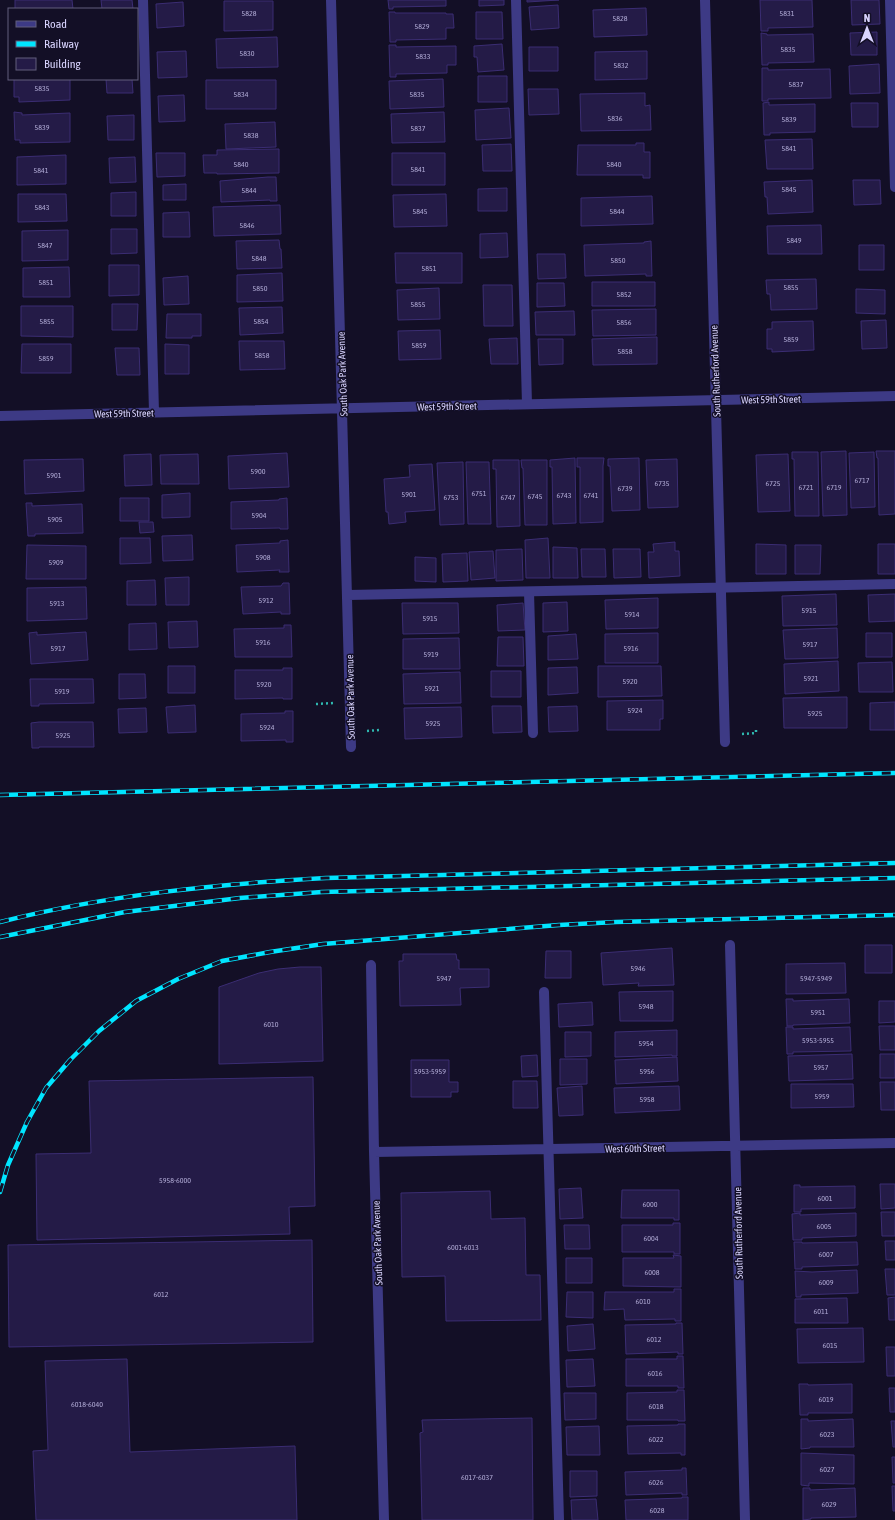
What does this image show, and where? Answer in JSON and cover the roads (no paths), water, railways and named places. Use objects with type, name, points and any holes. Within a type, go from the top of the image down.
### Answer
[{"type":"street","points":[[143,0],[154,412]]},
{"type":"street","name":"South Oak Park Avenue","points":[[331,0],[351,747]]},
{"type":"street","points":[[516,0],[527,404]]},
{"type":"street","name":"South Rutherford Avenue","points":[[705,0],[725,742]]},
{"type":"street","points":[[890,0],[895,187]]},
{"type":"street","name":"West 59th Street","points":[[0,416],[895,396]]},
{"type":"street","points":[[348,595],[895,584]]},
{"type":"street","points":[[529,592],[533,732]]},
{"type":"street","name":"South Rutherford Avenue","points":[[730,945],[745,1520]]},
{"type":"street","name":"South Oak Park Avenue","points":[[371,965],[374,1152],[384,1520]]},
{"type":"street","points":[[544,992],[559,1520]]},
{"type":"street","name":"West 60th Street","points":[[374,1152],[895,1143]]},
{"type":"railway","points":[[0,795],[895,773]]},
{"type":"railway","points":[[0,922],[81,905],[162,892],[203,887],[326,878],[895,863]]},
{"type":"railway","points":[[0,937],[125,912],[240,898],[322,892],[895,878]]},
{"type":"railway","points":[[0,1192],[8,1165],[27,1122],[46,1088],[70,1060],[99,1031],[136,1001],[178,979],[222,961],[323,944],[559,925],[616,922],[895,915]]}]
